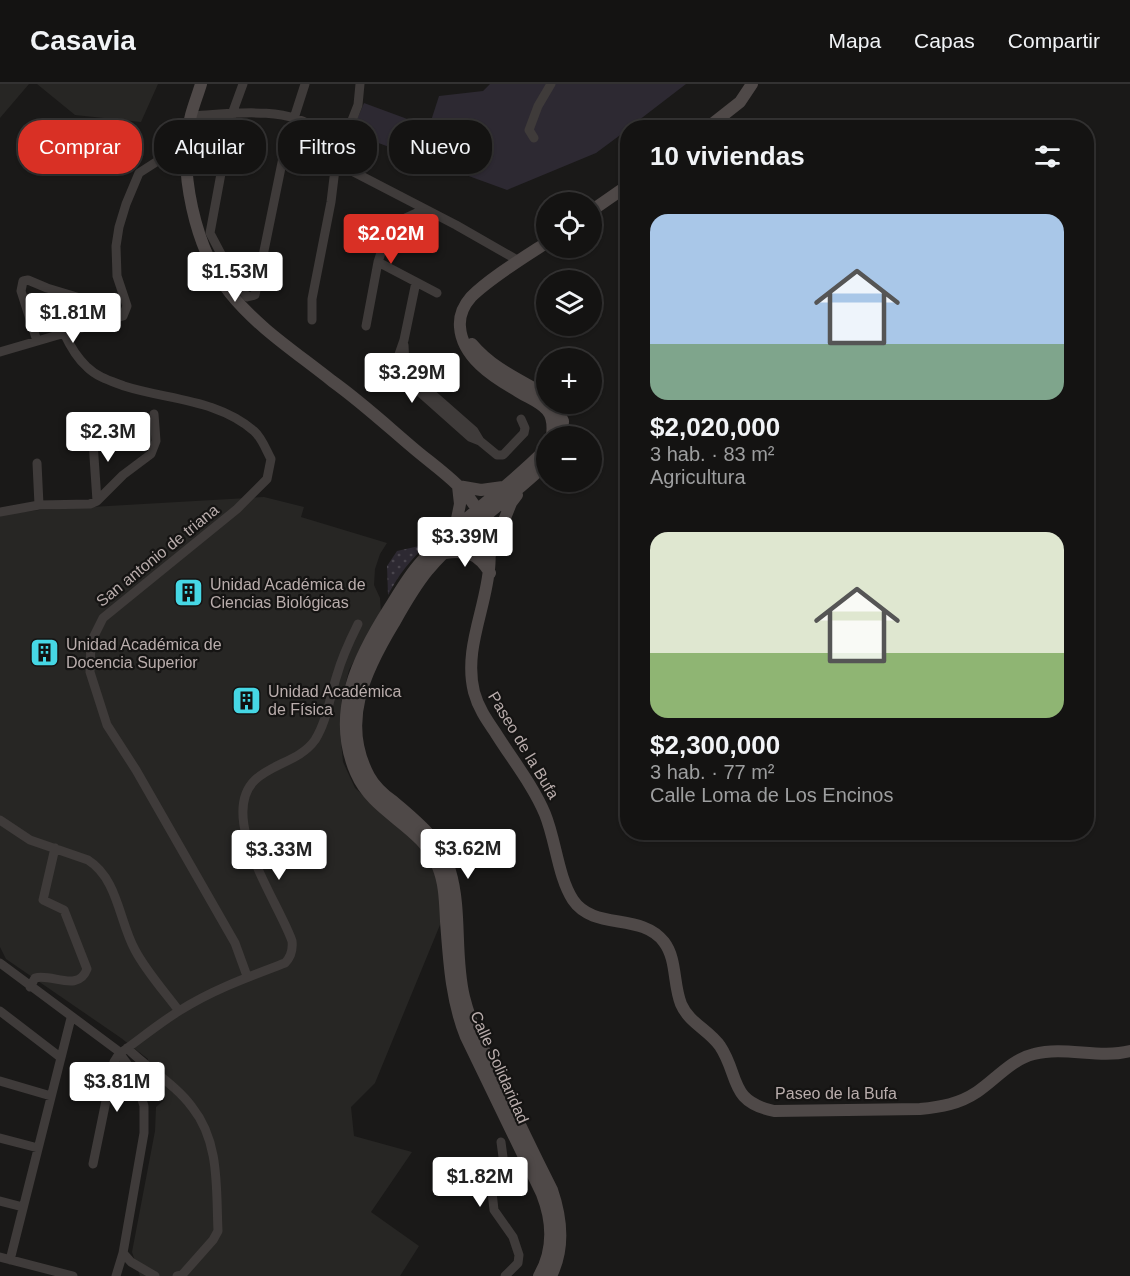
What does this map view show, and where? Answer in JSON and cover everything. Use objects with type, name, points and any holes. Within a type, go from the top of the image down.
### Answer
[{"type":"main road","points":[[201,84],[190,116],[186,160],[189,191],[204,248],[227,290],[261,326],[348,392],[459,486],[481,490],[503,487]]},
{"type":"main road","points":[[717,120],[740,102],[752,84]]},
{"type":"main road","points":[[602,203],[620,191]]},
{"type":"main road","points":[[536,250],[470,298],[462,311],[460,330],[465,345],[477,362],[498,379],[545,408],[550,413],[553,426]]},
{"type":"main road","points":[[460,330],[477,350],[500,369],[536,389]]},
{"type":"main road","points":[[480,514],[503,487],[536,458]]},
{"type":"main road","points":[[480,514],[521,488],[536,474]]},
{"type":"main road","points":[[455,529],[460,504],[459,486]]},
{"type":"main road","name":"Paseo de la Bufa","points":[[459,486],[480,514],[490,557],[490,573],[472,664],[473,690],[481,710],[544,810],[570,894],[578,906],[597,917],[646,927],[660,938],[671,956],[678,994],[686,1013],[722,1048],[736,1086],[748,1101],[760,1108],[774,1111],[943,1107],[976,1093],[1016,1061],[1033,1054],[1056,1051],[1116,1054],[1130,1051]]},
{"type":"main road","points":[[490,557],[511,503],[521,488]]},
{"type":"main road","name":"Calle Solidaridad","points":[[480,514],[455,529],[412,572],[363,653],[354,672],[347,699],[347,741],[355,770],[366,790],[381,807],[422,840],[432,852],[439,869],[445,902],[450,972],[457,1013],[466,1037],[542,1194],[548,1211],[551,1229],[549,1250],[539,1276]]},
{"type":"main road","name":"Calle Solidaridad","points":[[480,514],[429,569],[378,649],[365,677],[357,711],[358,745],[372,781],[379,790],[426,829],[436,841],[450,870],[461,980],[467,1009],[478,1037],[552,1190],[560,1217],[560,1249],[551,1276]]},
{"type":"main road","points":[[445,553],[458,551],[476,556],[490,573]]},
{"type":"street","points":[[243,84],[232,114],[210,233],[231,273],[247,297],[255,295],[293,117],[305,84]]},
{"type":"street","points":[[352,120],[358,105],[360,84]]},
{"type":"street","points":[[534,138],[529,130],[538,106],[551,84]]},
{"type":"street","points":[[0,352],[123,316],[126,311],[117,276],[116,246],[126,204],[140,173],[167,155],[177,134],[185,126],[190,116],[273,115],[300,120]]},
{"type":"street","points":[[312,320],[312,299],[334,174]]},
{"type":"street","points":[[356,174],[519,261]]},
{"type":"street","points":[[366,326],[378,262],[389,228],[392,224],[425,209]]},
{"type":"street","points":[[378,262],[437,293]]},
{"type":"street","points":[[37,341],[21,291],[23,281],[28,280],[90,301],[97,322]]},
{"type":"street","points":[[416,282],[404,340],[405,367],[408,373],[474,431],[480,441],[497,455],[503,455],[524,433],[525,428],[521,419]]},
{"type":"street","name":"San antonio de triana","points":[[64,333],[73,352],[88,369],[140,391],[207,405],[233,416],[256,433],[271,459],[267,479],[237,509],[103,618],[91,642],[90,672],[107,725],[136,770],[235,943],[247,976]]},
{"type":"street","points":[[0,512],[39,505],[90,504],[97,501],[123,475],[151,454],[156,441],[154,414]]},
{"type":"street","points":[[92,427],[97,501]]},
{"type":"street","points":[[37,463],[39,505]]},
{"type":"street","points":[[93,1164],[114,1062],[123,1051],[179,1011],[247,976],[285,963],[291,953],[290,935],[268,891],[252,851],[243,818],[243,802],[255,780],[281,763],[303,753],[316,739],[337,675],[358,624]]},
{"type":"street","points":[[0,820],[30,840],[88,860],[100,870],[116,899],[134,950],[179,1011]]},
{"type":"street","points":[[30,987],[35,978],[42,976],[71,982],[77,981],[85,975],[87,969],[64,910],[43,900],[55,848]]},
{"type":"street","points":[[0,963],[71,1018],[117,1050],[123,1051],[192,1106],[205,1126],[215,1161],[218,1231],[213,1240],[182,1275],[177,1276]]},
{"type":"street","points":[[0,1011],[60,1057]]},
{"type":"street","points":[[10,1260],[71,1018]]},
{"type":"street","points":[[116,1276],[123,1253],[144,1133],[144,1106],[140,1090],[123,1051]]},
{"type":"street","points":[[0,1081],[51,1096]]},
{"type":"street","points":[[0,1138],[38,1148]]},
{"type":"street","points":[[501,1142],[501,1166],[491,1183],[492,1200],[494,1210],[513,1237],[519,1255],[518,1263],[505,1276]]},
{"type":"street","points":[[0,1201],[23,1207]]},
{"type":"street","points":[[123,1253],[131,1262],[154,1276],[165,1276]]},
{"type":"street","points":[[0,1257],[73,1276]]},
{"type":"shaded area","points":[[0,84],[29,84],[0,118]]},
{"type":"shaded area","points":[[37,84],[158,84],[142,120],[75,115]]},
{"type":"shaded area","points":[[490,84],[686,84],[639,120],[620,120],[620,135],[596,153],[507,190],[463,174],[492,174],[492,120],[431,120],[439,96],[483,91]]},
{"type":"shaded area","points":[[364,103],[410,120],[389,120],[389,147],[377,142],[377,120],[357,120]]},
{"type":"shaded area","points":[[264,497],[304,507],[301,517],[387,543],[375,569],[374,585],[380,598],[381,613],[349,670],[342,698],[340,730],[343,762],[355,788],[420,845],[434,867],[439,888],[442,920],[375,1083],[351,1107],[354,1136],[412,1152],[371,1212],[419,1246],[400,1276],[140,1276],[132,1252],[155,1131],[156,1107],[164,1100],[144,1075],[148,1059],[6,959],[0,947],[0,515],[39,510]]},
{"type":"shaded area","points":[[428,544],[406,567],[388,595],[387,566],[397,551]]},
{"type":"place","name":"Unidad Académica de Ciencias Biológicas","points":[[189,593]]},
{"type":"place","name":"Unidad Académica de Docencia Superior","points":[[45,653]]},
{"type":"place","name":"Unidad Académica de Física","points":[[247,700]]}]
